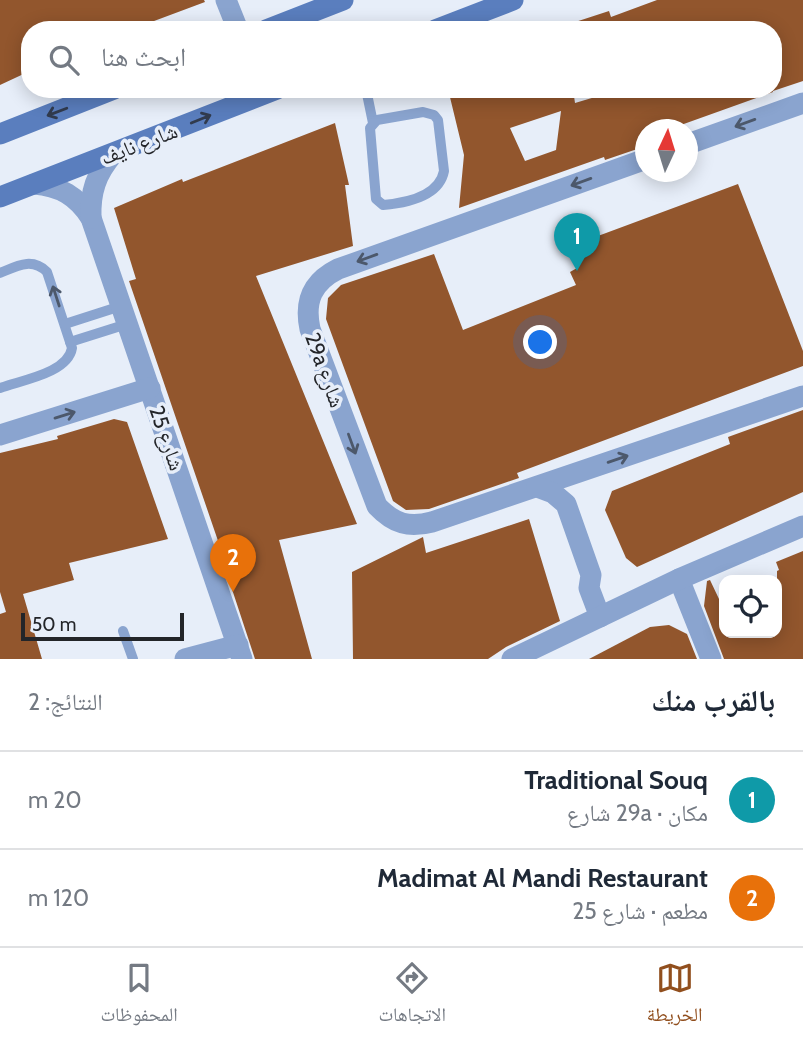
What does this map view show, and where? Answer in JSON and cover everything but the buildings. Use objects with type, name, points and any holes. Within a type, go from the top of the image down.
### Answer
[{"type":"main road","points":[[289,21],[343,0]]},
{"type":"main road","points":[[458,21],[513,0]]},
{"type":"main road","points":[[0,134],[91,98]]},
{"type":"main road","name":"شارع نايف","points":[[0,197],[254,98]]},
{"type":"street","points":[[226,0],[234,21]]},
{"type":"street","points":[[698,140],[803,103]]},
{"type":"street","name":"شارع 25","points":[[91,218],[92,190],[97,177],[113,154]]},
{"type":"street","name":"29a شارع","points":[[635,163],[338,269],[314,286],[308,300],[307,315],[319,354],[377,506],[388,517],[402,524],[417,526],[803,396]]},
{"type":"street","name":"شارع 25","points":[[34,184],[61,189],[83,206],[91,218],[240,652]]},
{"type":"street","points":[[0,435],[150,388]]},
{"type":"street","points":[[566,504],[578,473]]},
{"type":"street","points":[[537,487],[553,493],[566,504],[591,575],[589,588],[606,613]]},
{"type":"street","points":[[512,659],[679,579],[803,526]]},
{"type":"street","points":[[679,579],[711,659]]},
{"type":"street","points":[[185,659],[240,652]]},
{"type":"lane","points":[[368,98],[373,123],[369,133],[379,202],[387,205],[422,196],[438,186],[444,171],[440,126],[434,116],[423,112],[373,123]]},
{"type":"lane","points":[[0,273],[28,263],[42,267],[50,278],[71,342],[71,355],[62,366],[0,388]]},
{"type":"lane","points":[[65,324],[124,315]]},
{"type":"lane","points":[[71,342],[124,315]]},
{"type":"lane","points":[[123,631],[133,659]]},
{"type":"place","name":"Traditional Souq","points":[[577,271]]},
{"type":"place","name":"Madimat Al Mandi Restaurant","points":[[233,592]]}]
